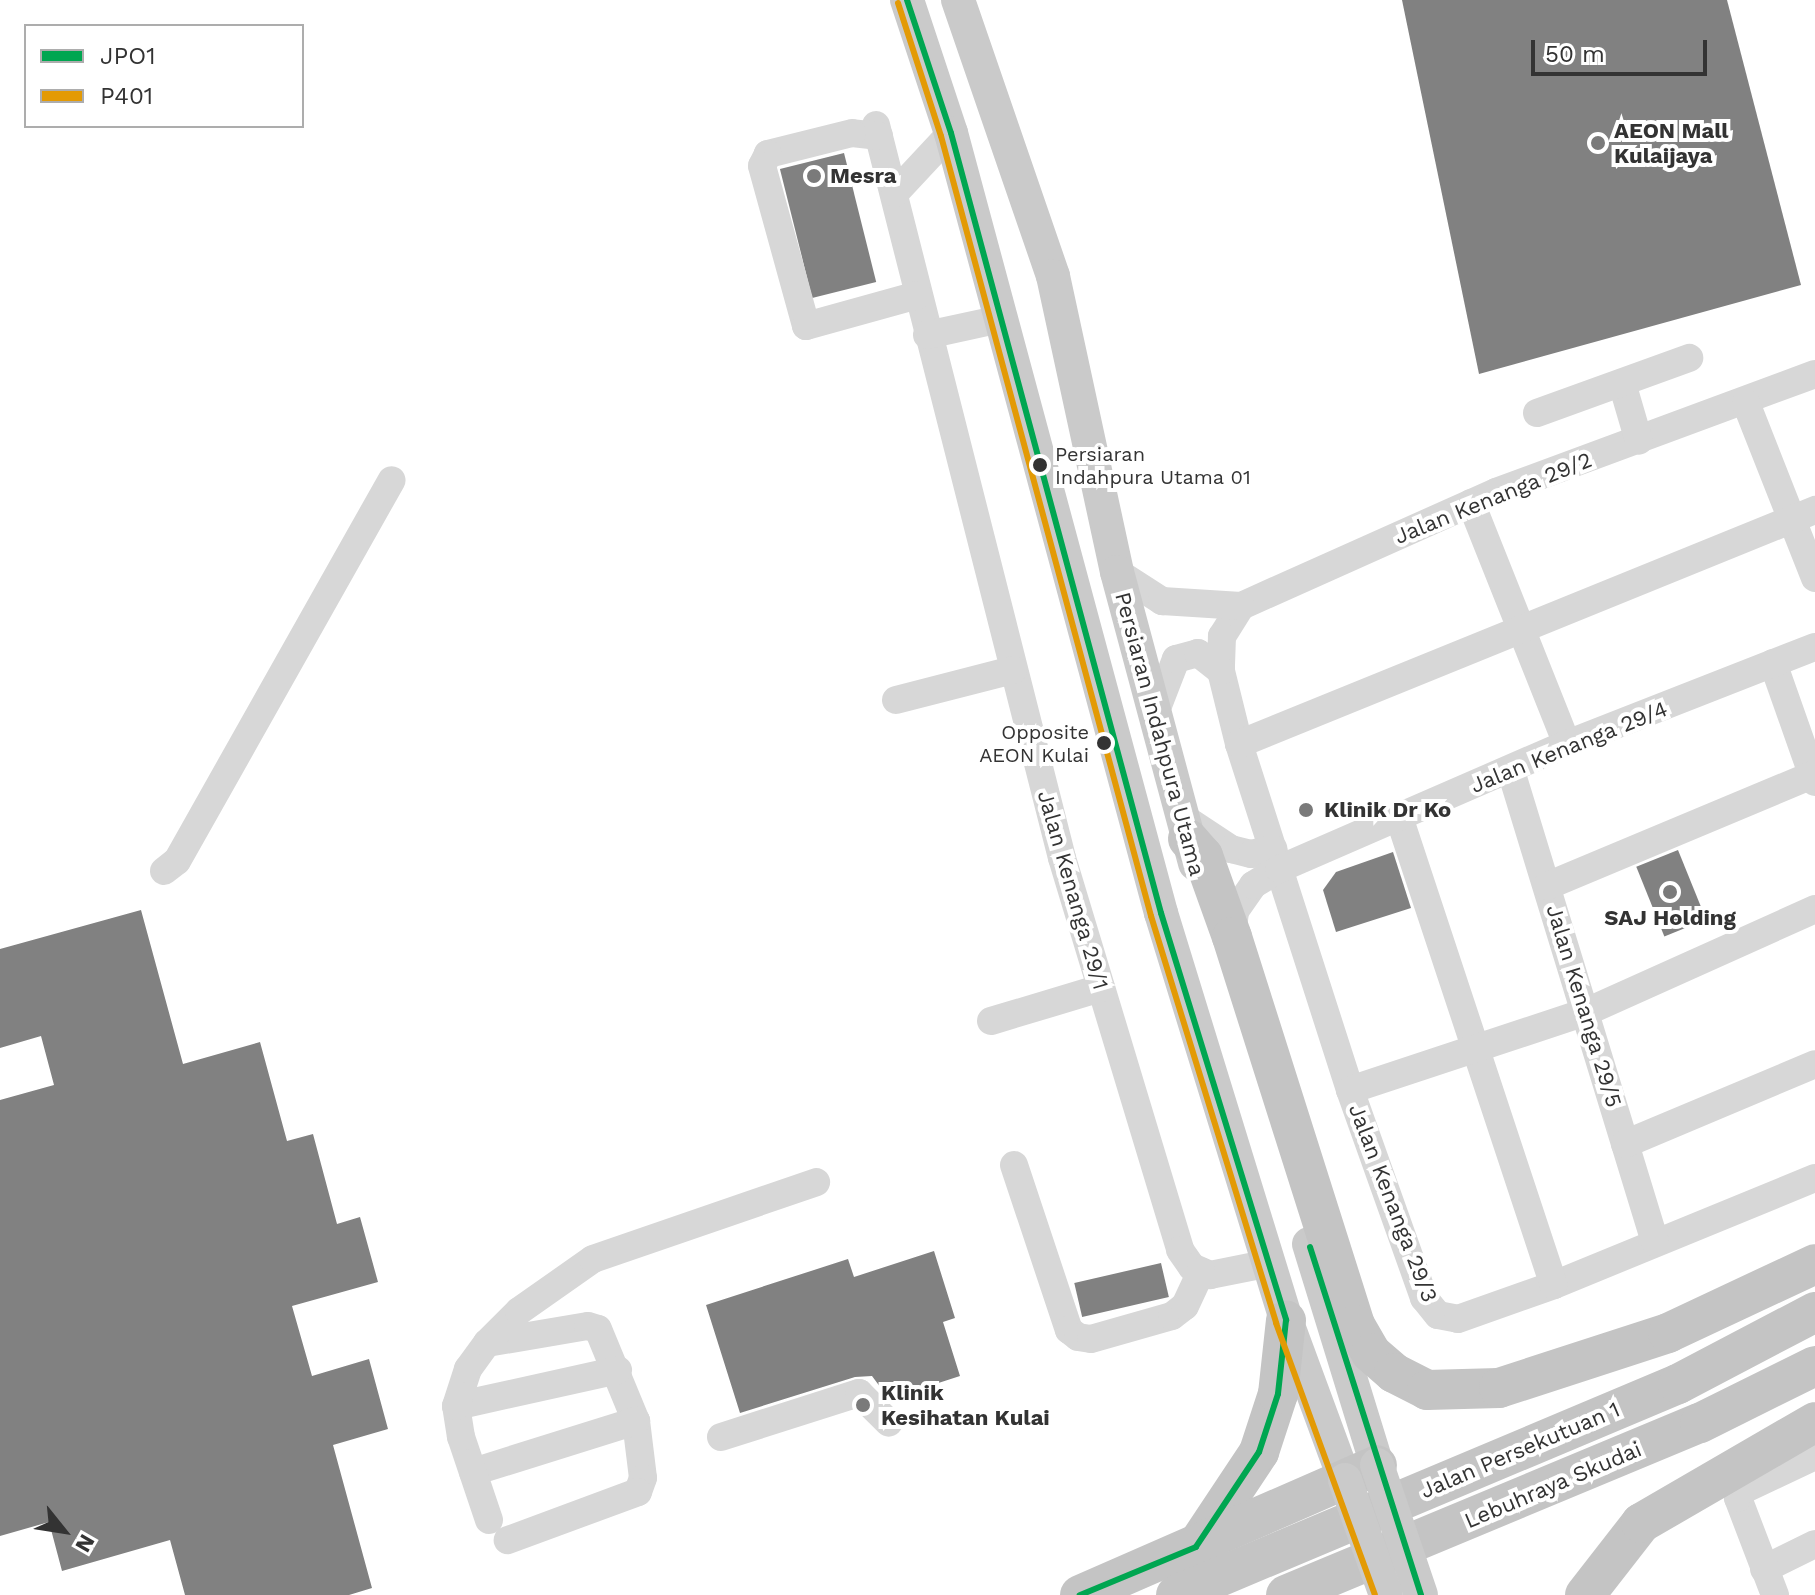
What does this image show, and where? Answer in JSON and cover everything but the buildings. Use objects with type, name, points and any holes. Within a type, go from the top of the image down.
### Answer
[{"type":"highway","points":[[1184,827],[1203,856],[1232,937],[1355,1325],[1371,1353],[1394,1373],[1427,1390],[1499,1388],[1668,1333],[1815,1264]]},
{"type":"highway","name":"Jalan Persekutuan 1","points":[[1176,1595],[1678,1384],[1815,1312]]},
{"type":"highway","points":[[1196,1547],[1259,1452],[1278,1394],[1286,1320]]},
{"type":"highway","name":"Lebuhraya Skudai","points":[[1286,1595],[1700,1423],[1815,1366]]},
{"type":"highway","points":[[1585,1595],[1641,1523],[1815,1422]]},
{"type":"highway","points":[[1080,1595],[1196,1547],[1361,1472]]},
{"type":"main road","name":"Persiaran Indahpura Utama","points":[[907,0],[951,133],[1152,883],[1286,1320],[1361,1472]]},
{"type":"main road","name":"Persiaran Indahpura Utama","points":[[958,0],[1053,276],[1117,572],[1154,716],[1361,1472]]},
{"type":"main road","points":[[1361,1472],[1386,1595]]},
{"type":"main road","points":[[1361,1472],[1421,1595]]},
{"type":"street","name":"Jalan Kenanga 29/1","points":[[918,295],[820,325],[802,323],[762,166],[763,157],[852,133],[878,130],[1013,670],[1101,988],[1180,1250],[1201,1272]]},
{"type":"street","points":[[895,193],[951,133]]},
{"type":"street","points":[[927,335],[1001,319]]},
{"type":"street","points":[[1537,413],[1689,358]]},
{"type":"street","name":"Jalan Kenanga 29/2","points":[[1241,606],[1471,503],[1746,403],[1815,374]]},
{"type":"street","points":[[1622,383],[1639,441]]},
{"type":"street","points":[[1746,403],[1803,514],[1815,578]]},
{"type":"street","points":[[164,871],[177,861],[392,480]]},
{"type":"street","points":[[1471,503],[1567,744]]},
{"type":"street","points":[[1239,744],[1803,514]]},
{"type":"street","points":[[1117,572],[1162,601],[1241,606],[1222,636],[1221,671]]},
{"type":"street","name":"Jalan Kenanga 29/4","points":[[1276,859],[1399,817],[1511,771],[1567,744],[1815,647]]},
{"type":"street","points":[[1154,716],[1176,659],[1198,653],[1221,671]]},
{"type":"street","points":[[1547,886],[1814,777],[1773,663]]},
{"type":"street","points":[[896,700],[1013,670]]},
{"type":"street","name":"Jalan Kenanga 29/3","points":[[1221,671],[1239,744],[1350,1090],[1430,1307],[1438,1315],[1458,1319],[1554,1285],[1815,1178]]},
{"type":"street","name":"Jalan Kenanga 29/5","points":[[1511,771],[1655,1243]]},
{"type":"street","points":[[1399,817],[1554,1285]]},
{"type":"street","points":[[1184,827],[1231,849],[1276,859]]},
{"type":"street","points":[[1232,937],[1235,911],[1276,859]]},
{"type":"street","points":[[1350,1090],[1476,1051],[1586,1012],[1815,909]]},
{"type":"street","points":[[991,1021],[1101,988]]},
{"type":"street","points":[[1625,1144],[1815,1064]]},
{"type":"street","points":[[1014,1165],[1069,1330],[1078,1337],[1091,1339],[1172,1316],[1185,1306],[1201,1272],[1221,1274],[1270,1263]]},
{"type":"street","points":[[487,1343],[588,1326],[605,1336],[636,1421],[643,1478],[638,1492],[499,1530],[473,1472],[456,1406],[468,1369],[487,1343],[519,1311],[593,1259],[816,1182]]},
{"type":"street","points":[[456,1406],[618,1370]]},
{"type":"street","points":[[721,1437],[859,1393],[889,1423]]},
{"type":"street","points":[[473,1472],[636,1421]]},
{"type":"street","points":[[1775,1595],[1738,1498],[1745,1489],[1815,1456]]},
{"type":"street","points":[[1764,1569],[1815,1544]]},
{"type":"transit line","name":"JPO1","points":[[907,0],[951,133],[1161,913],[1286,1320],[1278,1394],[1259,1452],[1196,1547],[1080,1595]]},
{"type":"transit line","name":"P401","points":[[898,3],[941,136],[1151,916],[1276,1323],[1375,1595]]},
{"type":"transit line","name":"JPO1","points":[[1310,1247],[1421,1595]]},
{"type":"place","name":"AEON Mall Kulaijaya","points":[[1598,143]]},
{"type":"place","name":"Mesra","points":[[814,176]]},
{"type":"place","name":"Persiaran Indahpura Utama 01","points":[[1040,465]]},
{"type":"place","name":"Opposite AEON Kulai","points":[[1104,743]]},
{"type":"place","name":"Klinik Dr Ko","points":[[1306,810]]},
{"type":"place","name":"SAJ Holding","points":[[1670,892]]},
{"type":"place","name":"Klinik Kesihatan Kulai","points":[[863,1405]]}]
